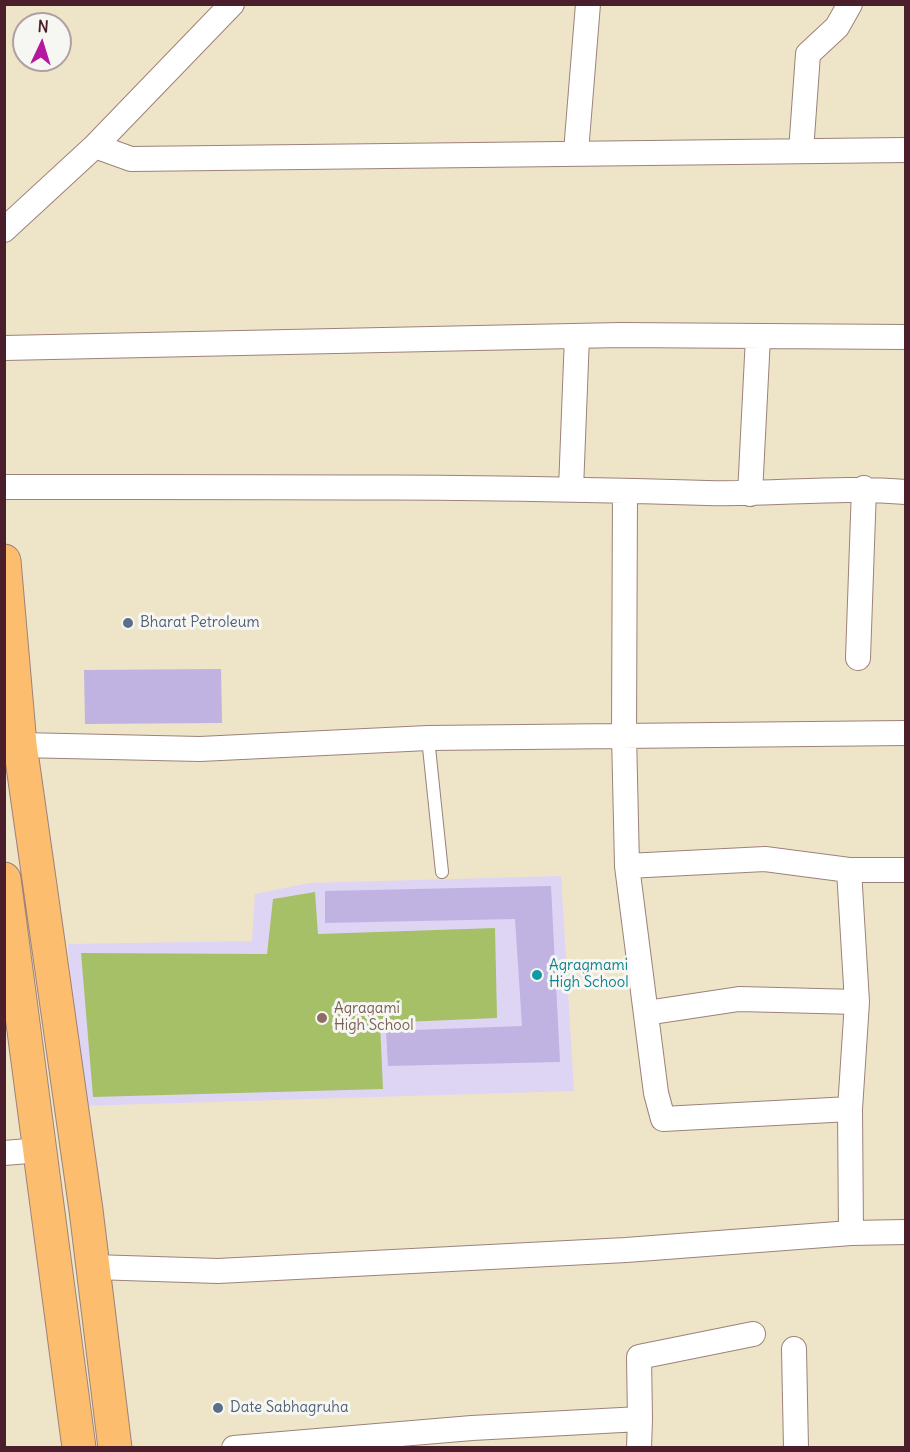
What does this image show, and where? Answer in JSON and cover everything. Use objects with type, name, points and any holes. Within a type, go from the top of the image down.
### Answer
[{"type":"main road","points":[[4,561],[20,745],[93,1267],[115,1448]]},
{"type":"main road","points":[[4,879],[10,965],[41,1150],[79,1448]]},
{"type":"street","points":[[4,230],[95,146],[232,4]]},
{"type":"street","points":[[576,152],[588,4]]},
{"type":"street","points":[[801,151],[808,54],[837,27],[850,4]]},
{"type":"street","points":[[95,146],[131,159],[576,152],[906,150]]},
{"type":"street","points":[[571,489],[577,336]]},
{"type":"street","points":[[4,348],[577,336],[906,337]]},
{"type":"street","points":[[750,494],[758,337]]},
{"type":"street","points":[[4,487],[472,487],[750,494],[864,488],[906,492]]},
{"type":"street","points":[[858,658],[864,488]]},
{"type":"street","points":[[625,491],[624,734],[627,866],[656,1093],[663,1119],[850,1109]]},
{"type":"street","points":[[20,745],[200,749],[428,738],[624,734],[906,733]]},
{"type":"street","points":[[627,866],[765,859],[849,870],[906,870]]},
{"type":"street","points":[[849,870],[857,1002],[850,1109],[851,1233]]},
{"type":"street","points":[[646,1013],[739,999],[857,1002]]},
{"type":"street","points":[[4,1154],[41,1150]]},
{"type":"street","points":[[93,1267],[218,1271],[626,1250],[851,1233],[906,1232]]},
{"type":"street","points":[[639,1448],[639,1357],[753,1334]]},
{"type":"street","points":[[794,1349],[796,1448]]},
{"type":"street","points":[[234,1448],[472,1428],[640,1419]]},
{"type":"lane","points":[[428,738],[442,872]]},
{"type":"shaded area","name":"Agragami High School","points":[[561,876],[574,1091],[80,1106],[68,944],[252,941],[255,894],[310,883]]},
{"type":"green space","points":[[315,892],[318,934],[495,928],[497,1018],[380,1023],[383,1089],[93,1097],[81,953],[267,954],[273,899]]},
{"type":"building","points":[[221,669],[222,723],[85,724],[84,670]]},
{"type":"building","name":"Agragmami High School","points":[[551,886],[560,1062],[388,1066],[386,1031],[522,1026],[515,919],[325,923],[325,891]]},
{"type":"place","name":"Bharat Petroleum","points":[[128,623]]},
{"type":"place","name":"Agragmami High School","points":[[537,975]]},
{"type":"place","name":"Agragami High School","points":[[322,1018]]},
{"type":"place","name":"Date Sabhagruha","points":[[218,1408]]}]
